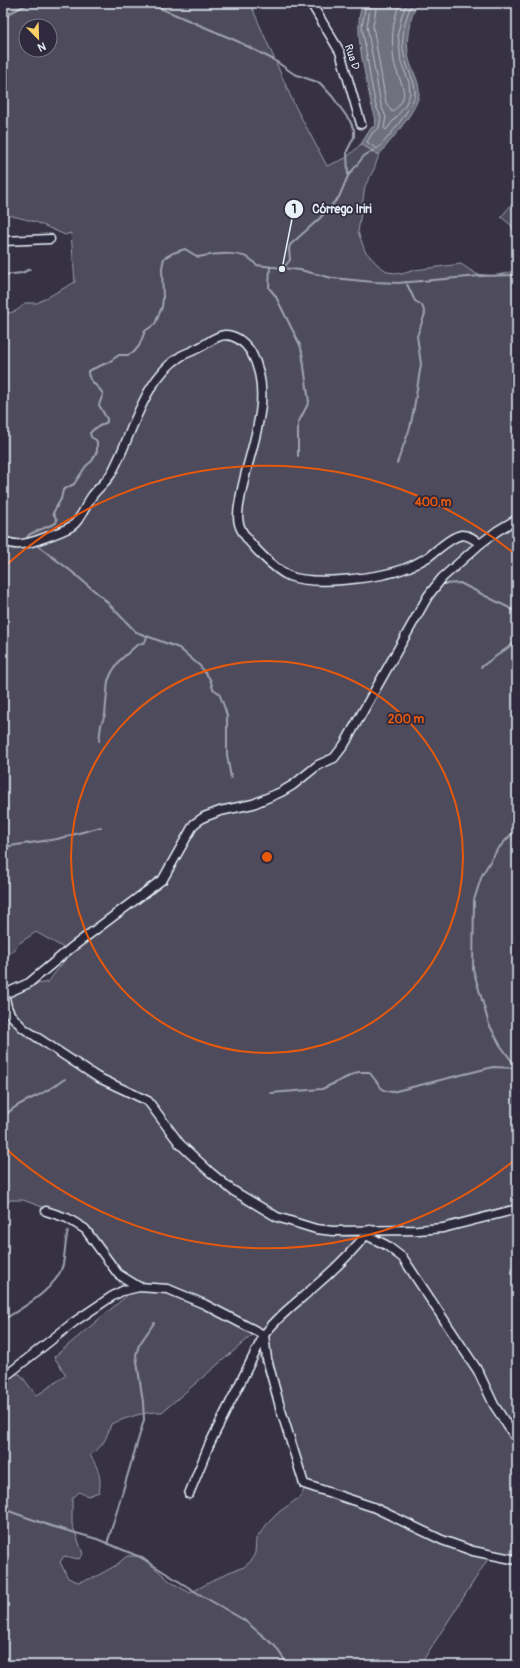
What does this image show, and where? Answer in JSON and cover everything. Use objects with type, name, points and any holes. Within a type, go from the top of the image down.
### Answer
[{"type":"street","name":"Rua D","points":[[311,3],[340,52],[360,124]]},
{"type":"street","points":[[3,241],[50,239]]},
{"type":"street","points":[[3,540],[8,544],[30,543],[74,525],[93,495],[112,472],[146,398],[159,377],[180,357],[223,335],[238,338],[248,348],[254,358],[258,372],[261,402],[260,417],[243,482],[238,514],[239,524],[242,532],[248,540],[277,568],[287,575],[296,578],[317,580],[366,578],[406,568],[428,557],[443,545],[460,536],[470,537],[480,544]]},
{"type":"street","points":[[517,519],[497,531],[480,544],[442,578],[428,596],[344,745],[334,758],[318,765],[282,792],[253,804],[220,811],[204,817],[194,824],[163,879],[71,948],[29,983],[9,992],[4,992],[7,1008],[10,1014],[23,1028],[91,1073],[148,1101],[180,1144],[210,1172],[232,1190],[277,1217],[316,1229],[368,1232],[443,1228],[517,1209]]},
{"type":"street","points":[[46,1211],[67,1218],[85,1229],[118,1274],[139,1287]]},
{"type":"street","points":[[189,1494],[209,1445],[264,1335],[274,1322],[351,1253],[368,1232]]},
{"type":"street","points":[[368,1232],[403,1258],[478,1371],[494,1405],[517,1440]]},
{"type":"street","points":[[118,1274],[118,1293]]},
{"type":"street","points":[[3,1378],[74,1322],[118,1293],[139,1287],[168,1289],[204,1304],[264,1335]]},
{"type":"street","points":[[264,1335],[268,1359],[283,1421],[304,1484],[373,1507],[448,1542],[473,1551],[517,1560]]},
{"type":"shaded area","points":[[3,3],[250,3],[294,104],[327,166],[346,158],[361,144],[379,155],[374,169],[365,186],[358,232],[365,251],[377,264],[388,272],[402,274],[415,270],[461,264],[476,274],[495,276],[517,270],[517,1565],[488,1559],[420,1665],[3,1665],[3,1377],[9,1374],[20,1374],[36,1395],[42,1392],[66,1375],[54,1357],[130,1293],[122,1286],[91,1238],[72,1218],[23,1200],[10,1200],[3,1210],[3,994],[26,986],[48,982],[71,952],[36,932],[18,944],[3,962],[3,313],[16,311],[25,303],[37,303],[75,282],[71,233],[65,235],[36,222],[9,215],[3,207]],"holes":[[[256,1332],[259,1353],[286,1437],[306,1486],[300,1497],[279,1512],[267,1524],[256,1539],[255,1553],[251,1561],[244,1567],[229,1572],[190,1593],[171,1582],[141,1556],[127,1556],[115,1566],[93,1578],[78,1582],[68,1578],[60,1562],[64,1556],[79,1559],[83,1554],[72,1524],[72,1499],[79,1492],[88,1496],[99,1492],[99,1472],[90,1455],[104,1442],[111,1424],[129,1417],[162,1412]]]},
{"type":"shaded area","points":[[517,198],[517,237],[511,225],[501,217]]},
{"type":"water","points":[[363,3],[417,3],[410,24],[407,44],[409,59],[417,80],[419,94],[409,117],[379,155],[361,144],[371,128],[375,126],[375,117],[363,66],[359,39],[360,13]]},
{"type":"waterway","points":[[3,20],[10,13],[30,3]]},
{"type":"waterway","points":[[148,3],[237,41],[274,60],[294,74],[320,83],[332,96],[350,121],[354,130],[354,137],[347,151],[348,175]]},
{"type":"waterway","points":[[283,269],[290,260],[290,245],[319,219],[339,197],[348,176],[364,156],[374,150]]},
{"type":"waterway","points":[[25,540],[30,534],[56,523],[57,520],[53,513],[61,499],[63,490],[74,484],[86,466],[92,461],[97,451],[97,442],[91,437],[90,433],[107,422],[107,419],[99,405],[103,394],[89,378],[88,371],[109,362],[119,355],[128,355],[134,352],[139,346],[145,331],[155,324],[162,307],[162,268],[164,258],[173,253],[185,249],[198,257],[221,254],[238,255],[251,260],[256,265],[300,270],[332,278],[374,282],[398,283],[480,276],[517,275]]},
{"type":"waterway","points":[[270,267],[269,288],[275,295],[302,352],[309,402],[298,423],[298,456]]},
{"type":"waterway","points":[[3,275],[22,273],[30,269]]},
{"type":"waterway","points":[[397,463],[410,428],[414,408],[421,364],[417,336],[425,314],[422,305],[415,301],[406,282]]},
{"type":"waterway","points":[[3,534],[14,541]]},
{"type":"waterway","points":[[34,543],[103,598],[136,632],[179,648],[200,666],[210,679],[213,689],[219,693],[227,716],[227,755],[231,778]]},
{"type":"waterway","points":[[443,584],[460,583],[517,612]]},
{"type":"waterway","points":[[99,741],[101,725],[105,715],[108,681],[112,672],[119,661],[137,645],[145,642],[147,637]]},
{"type":"waterway","points":[[481,667],[517,641]]},
{"type":"waterway","points":[[3,847],[57,839],[101,827]]},
{"type":"waterway","points":[[517,828],[497,850],[482,875],[474,900],[473,969],[489,1024],[500,1045],[517,1068]]},
{"type":"waterway","points":[[271,1093],[322,1089],[358,1072],[369,1072],[383,1090],[392,1092],[493,1067],[517,1068]]},
{"type":"waterway","points":[[3,1119],[17,1106],[48,1090],[65,1079]]},
{"type":"waterway","points":[[3,1320],[20,1310],[47,1289],[60,1273],[63,1264],[68,1231]]},
{"type":"waterway","points":[[107,1544],[144,1420],[143,1402],[136,1355],[139,1345],[154,1323]]},
{"type":"waterway","points":[[515,1458],[517,1465]]},
{"type":"waterway","points":[[3,1509],[51,1526],[97,1539],[140,1557],[244,1620],[275,1646],[288,1665]]},
{"type":"place","name":"Córrego Iriri","points":[[282,269]]}]
